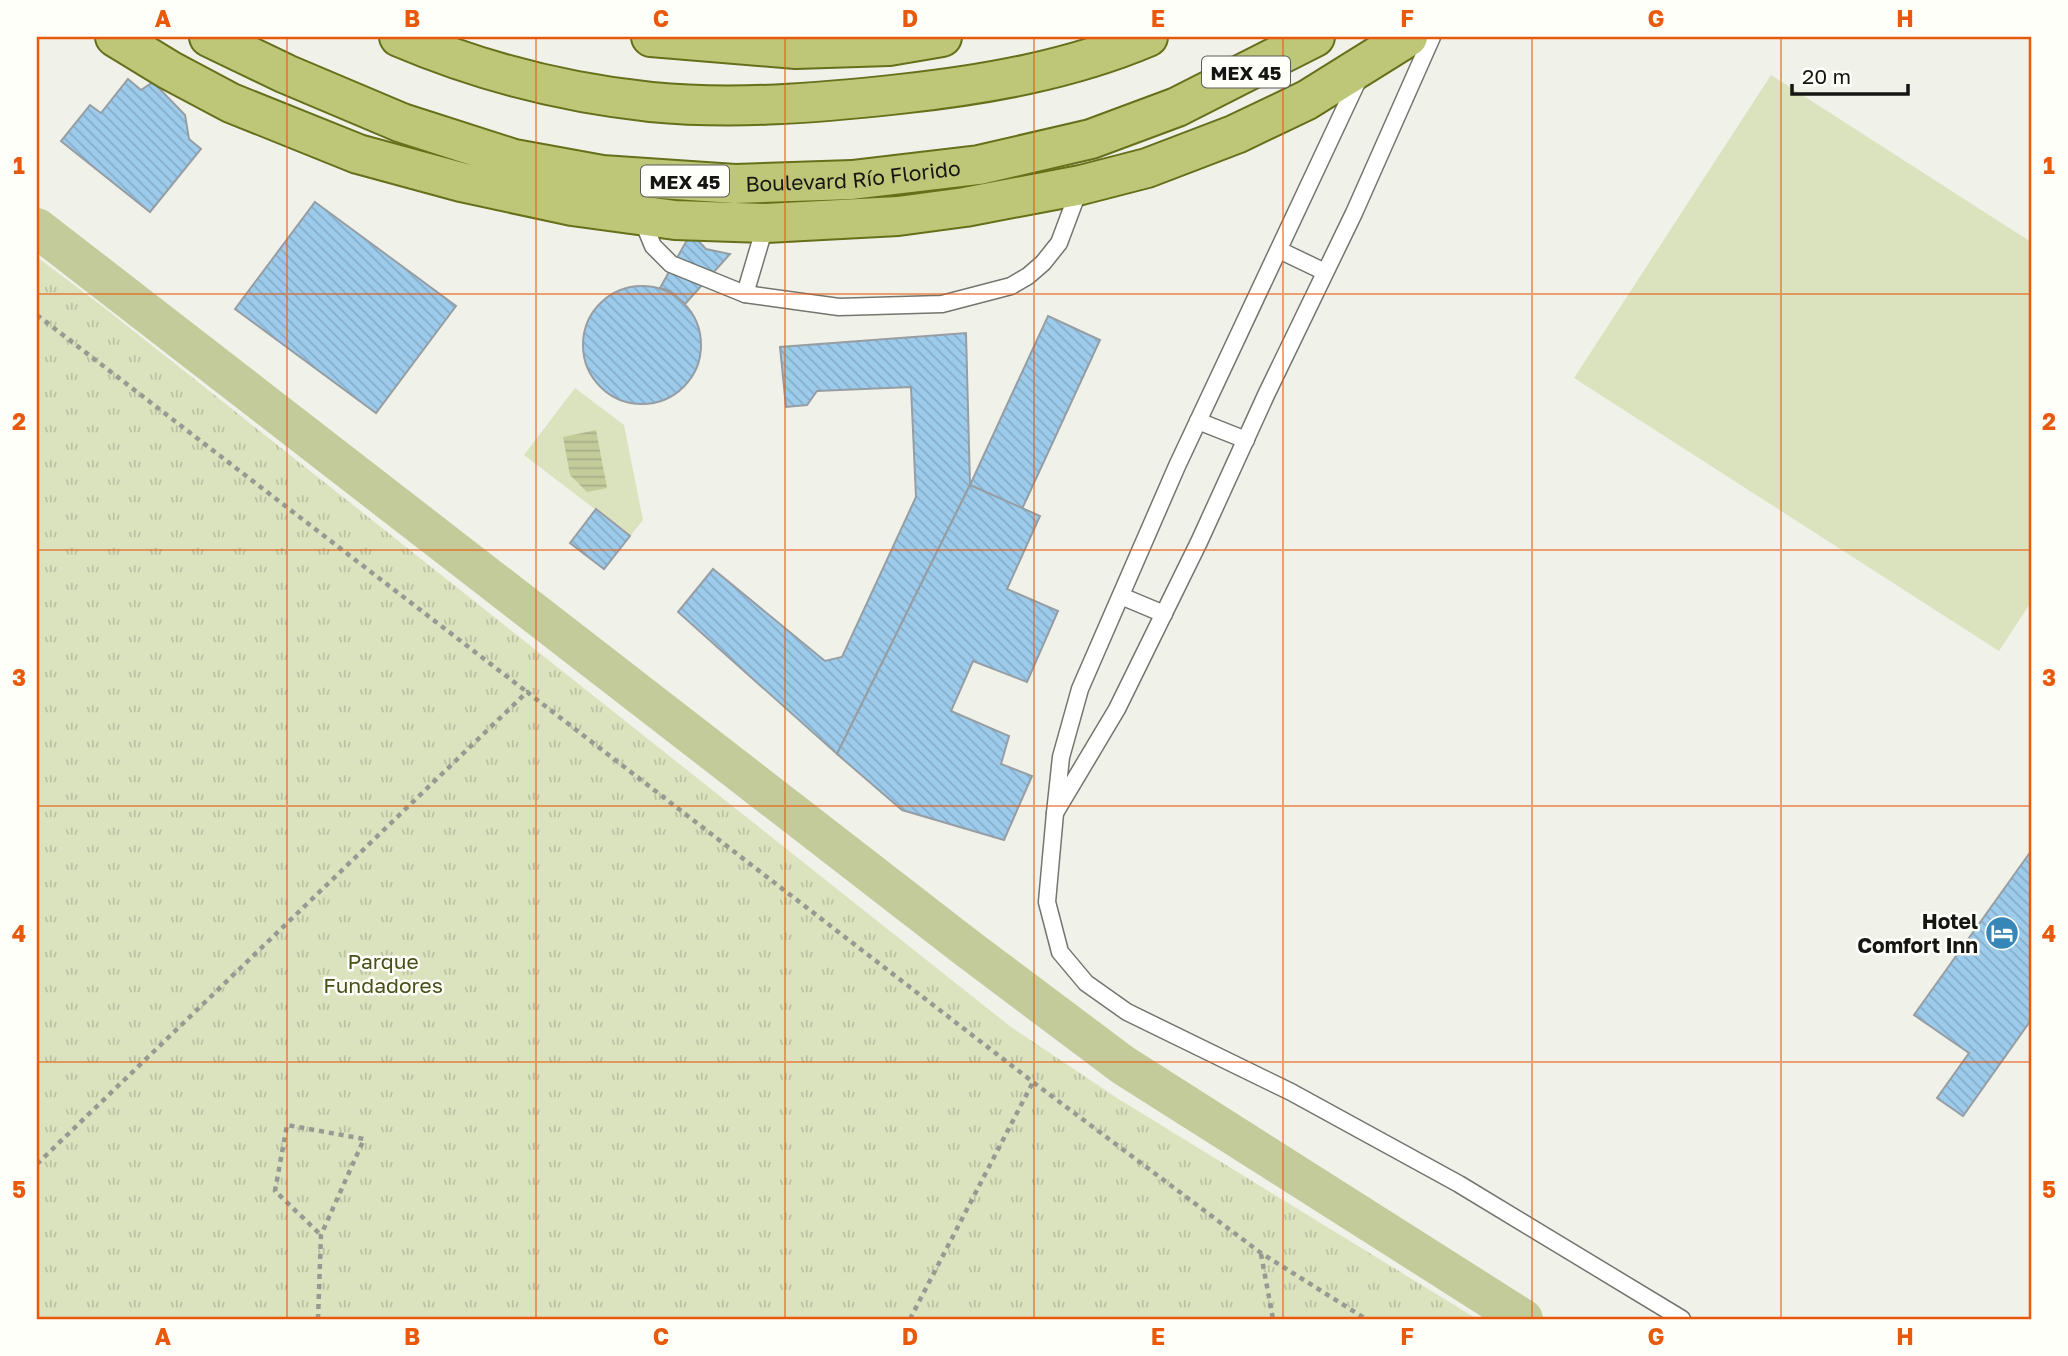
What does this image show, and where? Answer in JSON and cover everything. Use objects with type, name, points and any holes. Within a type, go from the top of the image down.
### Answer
[{"type":"main road","points":[[115,37],[231,103],[358,154],[461,182],[559,204],[676,220],[766,223],[911,214],[965,207],[1081,185],[1147,168],[1236,134],[1307,100],[1408,37]]},
{"type":"main road","name":"Boulevard Río Florido","points":[[209,37],[286,74],[402,123],[514,159],[602,175],[735,184],[852,180],[966,167],[1091,139],[1177,107],[1315,37]]},
{"type":"main road","points":[[399,37],[491,71],[574,90],[651,102],[758,105],[943,89],[1041,72],[1142,39]]},
{"type":"main road","points":[[651,37],[746,41],[796,49],[889,46],[942,37]]},
{"type":"lane","points":[[1055,813],[1117,709],[1164,614],[1354,213],[1432,37]]},
{"type":"lane","points":[[1366,64],[1198,421],[1080,689],[1061,757],[1047,902],[1060,952],[1086,983],[1127,1012],[1291,1092],[1460,1184],[1682,1319]]},
{"type":"lane","points":[[640,215],[653,246],[671,264],[745,294],[839,307],[942,304],[1011,286],[1028,276],[1059,243],[1081,185]]},
{"type":"lane","points":[[745,294],[766,223]]},
{"type":"lane","points":[[1279,250],[1325,272]]},
{"type":"lane","points":[[1198,421],[1245,440]]},
{"type":"lane","points":[[1121,596],[1164,614]]},
{"type":"path","points":[[37,315],[1032,1082],[1261,1253],[1366,1319]]},
{"type":"path","points":[[37,1164],[527,692]]},
{"type":"path","points":[[910,1319],[1032,1082]]},
{"type":"path","points":[[318,1319],[321,1235],[364,1139],[287,1125],[275,1191],[321,1235]]},
{"type":"path","points":[[1261,1253],[1273,1319]]},
{"type":"green space","points":[[1771,75],[2031,242],[2031,602],[1999,651],[1574,378]]},
{"type":"green space","name":"Parque Fundadores","points":[[37,257],[1011,1027],[1117,1098],[1477,1319],[37,1319]]},
{"type":"green space","points":[[575,388],[624,425],[643,520],[630,536],[524,455]]},
{"type":"shaded area","points":[[596,430],[607,488],[587,492],[570,475],[563,437]]},
{"type":"building","points":[[128,79],[141,90],[153,82],[185,115],[189,139],[201,149],[150,212],[61,141],[90,105],[101,113]]},
{"type":"building","points":[[315,202],[456,306],[376,413],[235,309]]},
{"type":"building","points":[[691,233],[706,249],[730,254],[685,304],[670,291],[660,288]]},
{"type":"building","points":[[642,286],[665,290],[684,303],[697,322],[701,345],[697,368],[684,387],[665,400],[642,404],[619,400],[600,387],[587,368],[583,345],[587,322],[600,303],[619,290]]},
{"type":"building","points":[[1048,316],[1100,340],[1022,509],[970,485]]},
{"type":"building","points":[[966,333],[970,485],[837,754],[678,612],[713,569],[825,661],[842,657],[916,497],[911,387],[817,391],[807,405],[786,407],[780,347]]},
{"type":"building","points":[[970,485],[1040,516],[1007,589],[1058,611],[1027,682],[973,661],[951,711],[1009,736],[1001,764],[1032,776],[1004,840],[902,810],[837,754]]},
{"type":"building","points":[[596,509],[630,536],[604,569],[570,543]]},
{"type":"building","name":"Hotel Comfort Inn","points":[[2031,851],[2031,1020],[1963,1116],[1937,1098],[1969,1053],[1914,1015]]},
{"type":"waterway","points":[[37,228],[967,948],[1123,1065],[1523,1319]]},
{"type":"place","name":"Hotel Comfort Inn","points":[[2002,933]]}]
